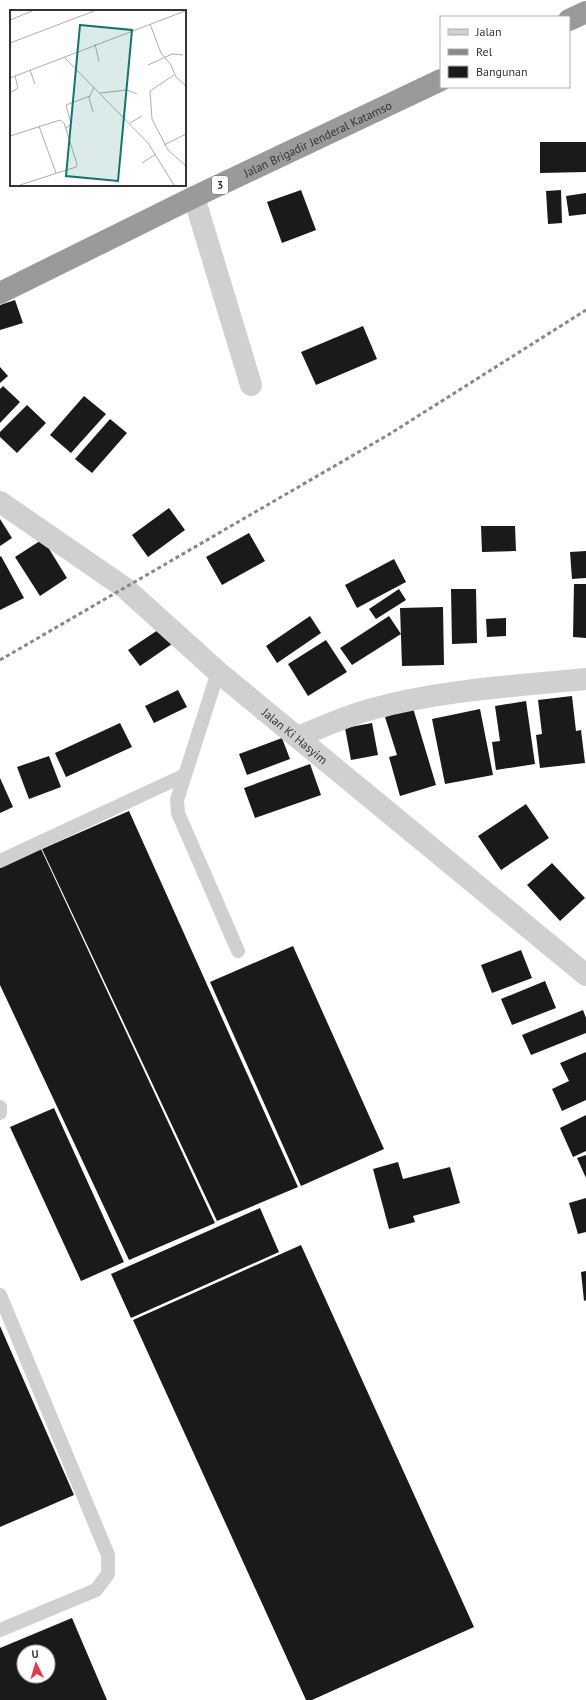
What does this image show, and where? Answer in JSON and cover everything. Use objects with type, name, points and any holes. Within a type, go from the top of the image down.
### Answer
[{"type":"highway","points":[[570,20],[586,12]]},
{"type":"highway","name":"Jalan Brigadir Jenderal Katamso","points":[[0,293],[194,197],[440,80]]},
{"type":"street","points":[[194,197],[251,385]]},
{"type":"street","name":"Jalan Ki Hasyim","points":[[0,502],[125,588],[218,672],[586,975]]},
{"type":"street","points":[[298,737],[342,718],[372,709],[404,702],[464,691],[586,679]]},
{"type":"lane","points":[[218,672],[177,800],[178,813],[238,951]]},
{"type":"lane","points":[[0,861],[185,775]]},
{"type":"lane","points":[[0,1108],[0,1113]]},
{"type":"lane","points":[[0,1295],[108,1555],[108,1574],[96,1590],[0,1630]]},
{"type":"building","points":[[540,142],[586,142],[586,172],[540,173]]},
{"type":"building","points":[[301,190],[316,230],[282,243],[267,202]]},
{"type":"building","points":[[561,190],[562,223],[548,224],[546,191]]},
{"type":"building","points":[[586,193],[586,214],[569,216],[566,196]]},
{"type":"building","points":[[15,300],[23,323],[0,330],[0,305]]},
{"type":"building","points":[[363,326],[377,359],[316,385],[301,352]]},
{"type":"building","points":[[0,367],[8,376],[0,383]]},
{"type":"building","points":[[3,386],[20,402],[0,423],[0,389]]},
{"type":"building","points":[[84,396],[106,414],[71,453],[50,435]]},
{"type":"building","points":[[27,405],[46,423],[17,453],[0,437],[0,432]]},
{"type":"building","points":[[110,419],[127,433],[92,473],[75,459]]},
{"type":"building","points":[[169,508],[185,530],[148,557],[132,535]]},
{"type":"building","points":[[0,519],[12,538],[0,546]]},
{"type":"building","points":[[481,526],[515,526],[516,551],[482,552]]},
{"type":"building","points":[[249,533],[265,561],[222,585],[206,557]]},
{"type":"building","points":[[43,539],[67,578],[40,596],[15,557]]},
{"type":"building","points":[[586,551],[586,578],[572,579],[570,552]]},
{"type":"building","points":[[1,556],[24,598],[0,610],[0,557]]},
{"type":"building","points":[[394,559],[406,582],[357,608],[345,585]]},
{"type":"building","points":[[574,584],[586,584],[586,638],[573,637]]},
{"type":"building","points":[[399,589],[406,600],[376,619],[369,609]]},
{"type":"building","points":[[451,589],[476,589],[477,643],[452,644]]},
{"type":"building","points":[[443,607],[444,665],[402,666],[400,608]]},
{"type":"building","points":[[310,616],[321,633],[277,663],[266,646]]},
{"type":"building","points":[[389,616],[401,634],[352,665],[340,648]]},
{"type":"building","points":[[506,618],[506,636],[487,637],[486,619]]},
{"type":"building","points":[[161,628],[172,644],[140,666],[128,650]]},
{"type":"building","points":[[326,640],[347,672],[308,696],[288,664]]},
{"type":"building","points":[[178,690],[187,707],[154,723],[145,706]]},
{"type":"building","points":[[572,696],[576,731],[581,730],[585,763],[540,768],[536,735],[542,734],[538,700]]},
{"type":"building","points":[[526,701],[535,764],[496,770],[492,742],[500,741],[495,706]]},
{"type":"building","points":[[413,708],[436,785],[400,796],[389,757],[397,755],[385,717]]},
{"type":"building","points":[[480,709],[493,775],[445,784],[432,719]]},
{"type":"building","points":[[120,723],[132,747],[66,777],[55,753]]},
{"type":"building","points":[[372,723],[378,755],[351,760],[345,728]]},
{"type":"building","points":[[282,738],[290,759],[247,775],[239,754]]},
{"type":"building","points":[[49,756],[61,787],[29,799],[17,767]]},
{"type":"building","points":[[310,764],[321,795],[255,818],[244,788]]},
{"type":"building","points":[[0,778],[13,807],[0,813]]},
{"type":"building","points":[[526,804],[549,838],[501,870],[478,836]]},
{"type":"building","points":[[129,811],[298,1187],[217,1221],[42,849]]},
{"type":"building","points":[[41,849],[215,1223],[129,1260],[0,985],[0,868]]},
{"type":"building","points":[[552,863],[585,898],[560,921],[527,885]]},
{"type":"building","points":[[293,946],[384,1149],[301,1186],[210,982]]},
{"type":"building","points":[[521,950],[532,978],[492,993],[481,965]]},
{"type":"building","points":[[545,981],[556,1008],[512,1025],[501,999]]},
{"type":"building","points":[[583,1010],[586,1018],[586,1033],[531,1055],[522,1035]]},
{"type":"building","points":[[586,1052],[586,1100],[562,1111],[552,1089],[569,1081],[560,1063]]},
{"type":"building","points":[[54,1108],[124,1262],[81,1281],[10,1127]]},
{"type":"building","points":[[586,1115],[586,1151],[573,1157],[560,1128]]},
{"type":"building","points":[[586,1155],[586,1178],[577,1158]]},
{"type":"building","points":[[398,1162],[403,1179],[450,1167],[460,1203],[413,1216],[415,1222],[389,1229],[373,1169]]},
{"type":"building","points":[[586,1198],[586,1232],[578,1234],[569,1203]]},
{"type":"building","points":[[260,1208],[279,1252],[131,1318],[111,1274]]},
{"type":"building","points":[[301,1245],[474,1627],[312,1700],[306,1700],[133,1320]]},
{"type":"building","points":[[586,1271],[586,1300],[584,1301],[581,1272]]},
{"type":"building","points":[[0,1326],[74,1495],[0,1527]]},
{"type":"building","points":[[72,1618],[107,1700],[0,1700],[0,1648]]},
{"type":"railway","points":[[0,660],[388,435],[586,310]]}]
